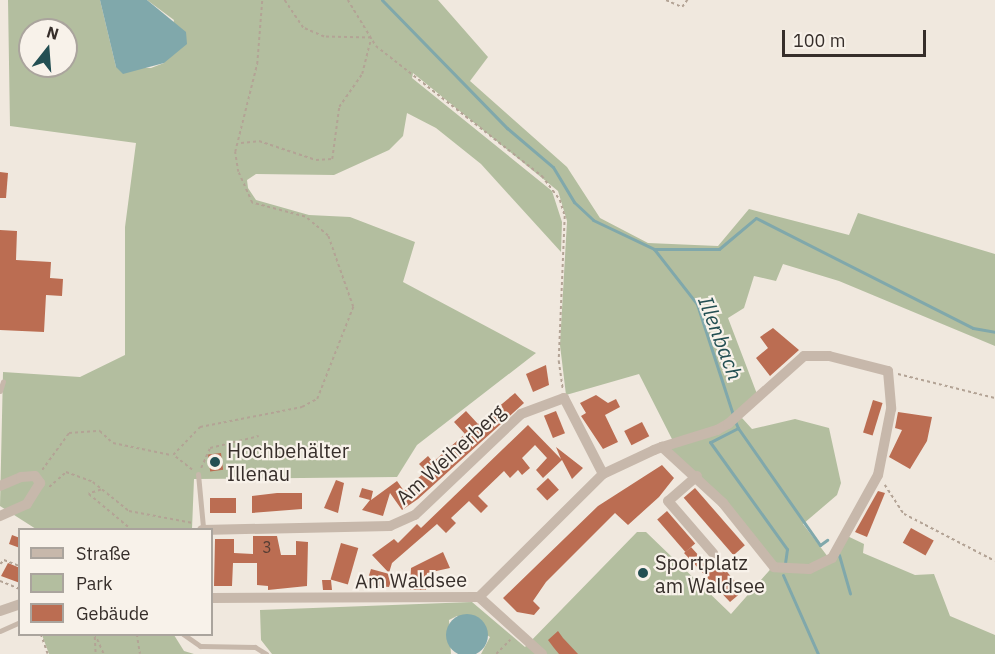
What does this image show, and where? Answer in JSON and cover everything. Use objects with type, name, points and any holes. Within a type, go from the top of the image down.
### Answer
[{"type":"street","name":"Am Waldsee","points":[[213,598],[479,597],[603,474],[662,447],[728,424],[804,356],[829,356],[888,371]]},
{"type":"street","points":[[662,447],[697,476],[774,567],[784,570],[809,569],[832,558],[878,475],[891,408],[888,371]]},
{"type":"street","points":[[564,398],[603,474]]},
{"type":"street","name":"Am Weiherberg","points":[[202,528],[390,526],[415,515],[521,414],[544,401],[564,398]]},
{"type":"street","points":[[0,486],[35,476],[38,490],[27,504],[0,516]]},
{"type":"street","points":[[697,476],[668,501],[713,553]]},
{"type":"street","points":[[479,597],[520,631],[542,654]]},
{"type":"street","points":[[0,611],[18,605]]},
{"type":"lane","points":[[0,391],[3,381]]},
{"type":"lane","points":[[198,474],[202,528]]},
{"type":"lane","points":[[0,631],[18,623]]},
{"type":"lane","points":[[186,636],[200,646],[255,647],[266,654]]},
{"type":"path","points":[[173,455],[200,427],[302,407],[316,399],[353,307],[328,236],[305,217],[252,203],[238,172],[235,152],[241,143],[257,64],[262,0]]},
{"type":"path","points":[[284,0],[303,28],[313,32],[370,38]]},
{"type":"path","points":[[348,0],[370,38],[542,176],[560,200],[565,216],[559,361],[564,398]]},
{"type":"path","points":[[666,0],[682,7],[687,0]]},
{"type":"path","points":[[241,143],[259,141],[316,160],[332,159],[339,107],[362,74],[370,38]]},
{"type":"path","points":[[888,371],[995,398]]},
{"type":"path","points":[[35,476],[69,433],[100,431],[113,443],[173,455],[198,474],[210,448],[259,436]]},
{"type":"path","points":[[38,490],[66,472],[102,490],[129,511],[179,517],[202,528]]},
{"type":"path","points":[[878,475],[904,514],[995,561]]},
{"type":"path","points":[[102,490],[89,494],[130,528]]},
{"type":"path","points":[[0,564],[4,560],[18,565]]},
{"type":"path","points":[[0,581],[18,588]]},
{"type":"path","points":[[496,654],[520,631]]},
{"type":"path","points":[[42,636],[48,654]]},
{"type":"path","points":[[95,636],[96,654]]},
{"type":"path","points":[[95,636],[104,654]]},
{"type":"path","points":[[137,636],[140,654]]},
{"type":"green space","points":[[8,0],[100,0],[116,67],[151,68],[164,63],[174,20],[147,0],[438,0],[488,57],[470,81],[567,167],[600,218],[648,243],[718,246],[749,209],[849,235],[858,213],[995,254],[995,346],[839,281],[783,264],[776,281],[754,276],[744,308],[728,318],[757,394],[726,423],[673,441],[639,374],[566,395],[560,345],[567,221],[558,191],[413,73],[412,78],[552,191],[562,222],[561,252],[481,164],[436,128],[407,113],[403,136],[389,150],[334,175],[256,174],[247,180],[248,188],[256,200],[309,215],[350,217],[415,242],[403,282],[536,353],[417,445],[397,477],[194,479],[192,528],[34,528],[0,506],[3,372],[80,377],[125,355],[125,227],[136,143],[10,126]]},
{"type":"green space","points":[[742,418],[752,429],[795,419],[829,428],[841,483],[837,495],[803,524],[828,557],[841,533],[864,544],[863,553],[915,575],[934,574],[950,616],[995,635],[995,654],[481,654],[490,637],[457,616],[449,620],[451,654],[272,654],[261,640],[260,610],[472,602],[525,647],[637,532],[646,532],[731,614],[776,563],[669,449]]},
{"type":"green space","points":[[42,636],[175,636],[184,651],[194,654],[49,654]]},
{"type":"water","points":[[100,0],[147,0],[186,32],[187,44],[164,63],[123,74],[116,67]]},
{"type":"water","points":[[467,614],[475,616],[482,620],[488,635],[486,643],[482,650],[475,654],[459,654],[452,650],[448,643],[446,635],[448,627],[452,620],[459,616]]},
{"type":"building","points":[[0,172],[8,173],[6,198],[0,198]]},
{"type":"building","points":[[0,230],[17,231],[16,260],[51,262],[50,278],[63,279],[62,296],[46,295],[44,332],[0,330]]},
{"type":"building","points":[[773,328],[799,350],[770,376],[756,358],[768,348],[760,337]]},
{"type":"building","points":[[546,365],[549,385],[533,392],[526,374]]},
{"type":"building","points":[[515,393],[524,403],[418,499],[402,510],[390,493],[383,516],[362,510],[370,500],[359,497],[362,488],[373,491],[371,500],[397,481],[404,491],[426,471],[419,464],[428,456],[433,462],[465,434],[454,422],[466,411],[478,424]]},
{"type":"building","points":[[596,395],[608,403],[616,399],[620,407],[605,415],[618,442],[603,449],[581,416],[586,413],[580,403]]},
{"type":"building","points":[[873,400],[883,403],[873,435],[863,433]]},
{"type":"building","points":[[556,411],[565,433],[553,438],[544,416]]},
{"type":"building","points":[[898,412],[932,417],[927,441],[910,469],[889,457],[902,430],[895,428]]},
{"type":"building","points":[[642,422],[649,436],[631,445],[624,431]]},
{"type":"building","points":[[528,425],[561,459],[556,447],[583,468],[572,479],[562,460],[543,478],[536,470],[547,458],[535,445],[522,458],[530,468],[522,475],[518,470],[510,478],[504,471],[478,496],[488,506],[481,513],[469,501],[451,518],[456,523],[446,533],[437,524],[392,563],[389,573],[372,555],[394,539],[398,543],[417,524],[421,528]]},
{"type":"building","name":"Hochbehälter Illenau","points":[[221,453],[223,470],[210,471],[208,455]]},
{"type":"building","points":[[662,465],[674,478],[659,497],[628,525],[615,513],[546,582],[533,601],[540,608],[534,615],[517,612],[503,598],[598,506]]},
{"type":"building","points":[[548,478],[559,490],[547,501],[536,489]]},
{"type":"building","points":[[336,480],[344,483],[338,513],[324,508]]},
{"type":"building","points":[[695,488],[745,545],[734,555],[684,498]]},
{"type":"building","points":[[878,491],[885,493],[867,537],[855,532]]},
{"type":"building","points":[[302,493],[302,509],[252,513],[252,496]]},
{"type":"building","points":[[210,498],[236,498],[236,513],[210,513]]},
{"type":"building","points":[[667,511],[695,543],[685,552],[657,520]]},
{"type":"building","points":[[911,528],[934,541],[925,555],[903,543]]},
{"type":"building","points":[[12,535],[18,537],[18,547],[9,544]]},
{"type":"building","points":[[253,536],[277,536],[281,555],[296,555],[296,541],[308,542],[307,586],[268,590],[268,586],[257,585],[257,563],[233,563],[232,586],[214,586],[215,539],[234,539],[234,553],[253,554]]},
{"type":"building","points":[[341,543],[358,548],[348,584],[331,580]]},
{"type":"building","points":[[691,547],[710,568],[718,561],[743,591],[730,602],[684,553]]},
{"type":"building","points":[[443,552],[450,568],[427,573],[426,590],[410,590],[411,568]]},
{"type":"building","points":[[8,563],[18,567],[18,582],[1,576]]},
{"type":"building","points":[[371,569],[393,575],[389,587],[366,585]]},
{"type":"building","points":[[322,580],[331,580],[332,590],[323,590]]},
{"type":"building","points":[[558,631],[578,654],[559,654],[548,640]]},
{"type":"waterway","name":"Illenbach","points":[[382,0],[507,128],[553,167],[574,202],[593,220],[654,249],[697,304],[733,415]]},
{"type":"waterway","points":[[654,249],[719,249],[756,218],[973,328],[995,332]]},
{"type":"waterway","name":"Illenbach","points":[[735,421],[738,428],[710,442],[787,549],[785,563]]},
{"type":"waterway","points":[[738,428],[820,545],[827,540]]},
{"type":"waterway","points":[[839,555],[850,593]]},
{"type":"waterway","name":"Illenbach","points":[[783,575],[818,654]]},
{"type":"place","name":"Hochbehälter Illenau","points":[[215,462]]},
{"type":"place","name":"Sportplatz am Waldsee","points":[[643,573]]}]
